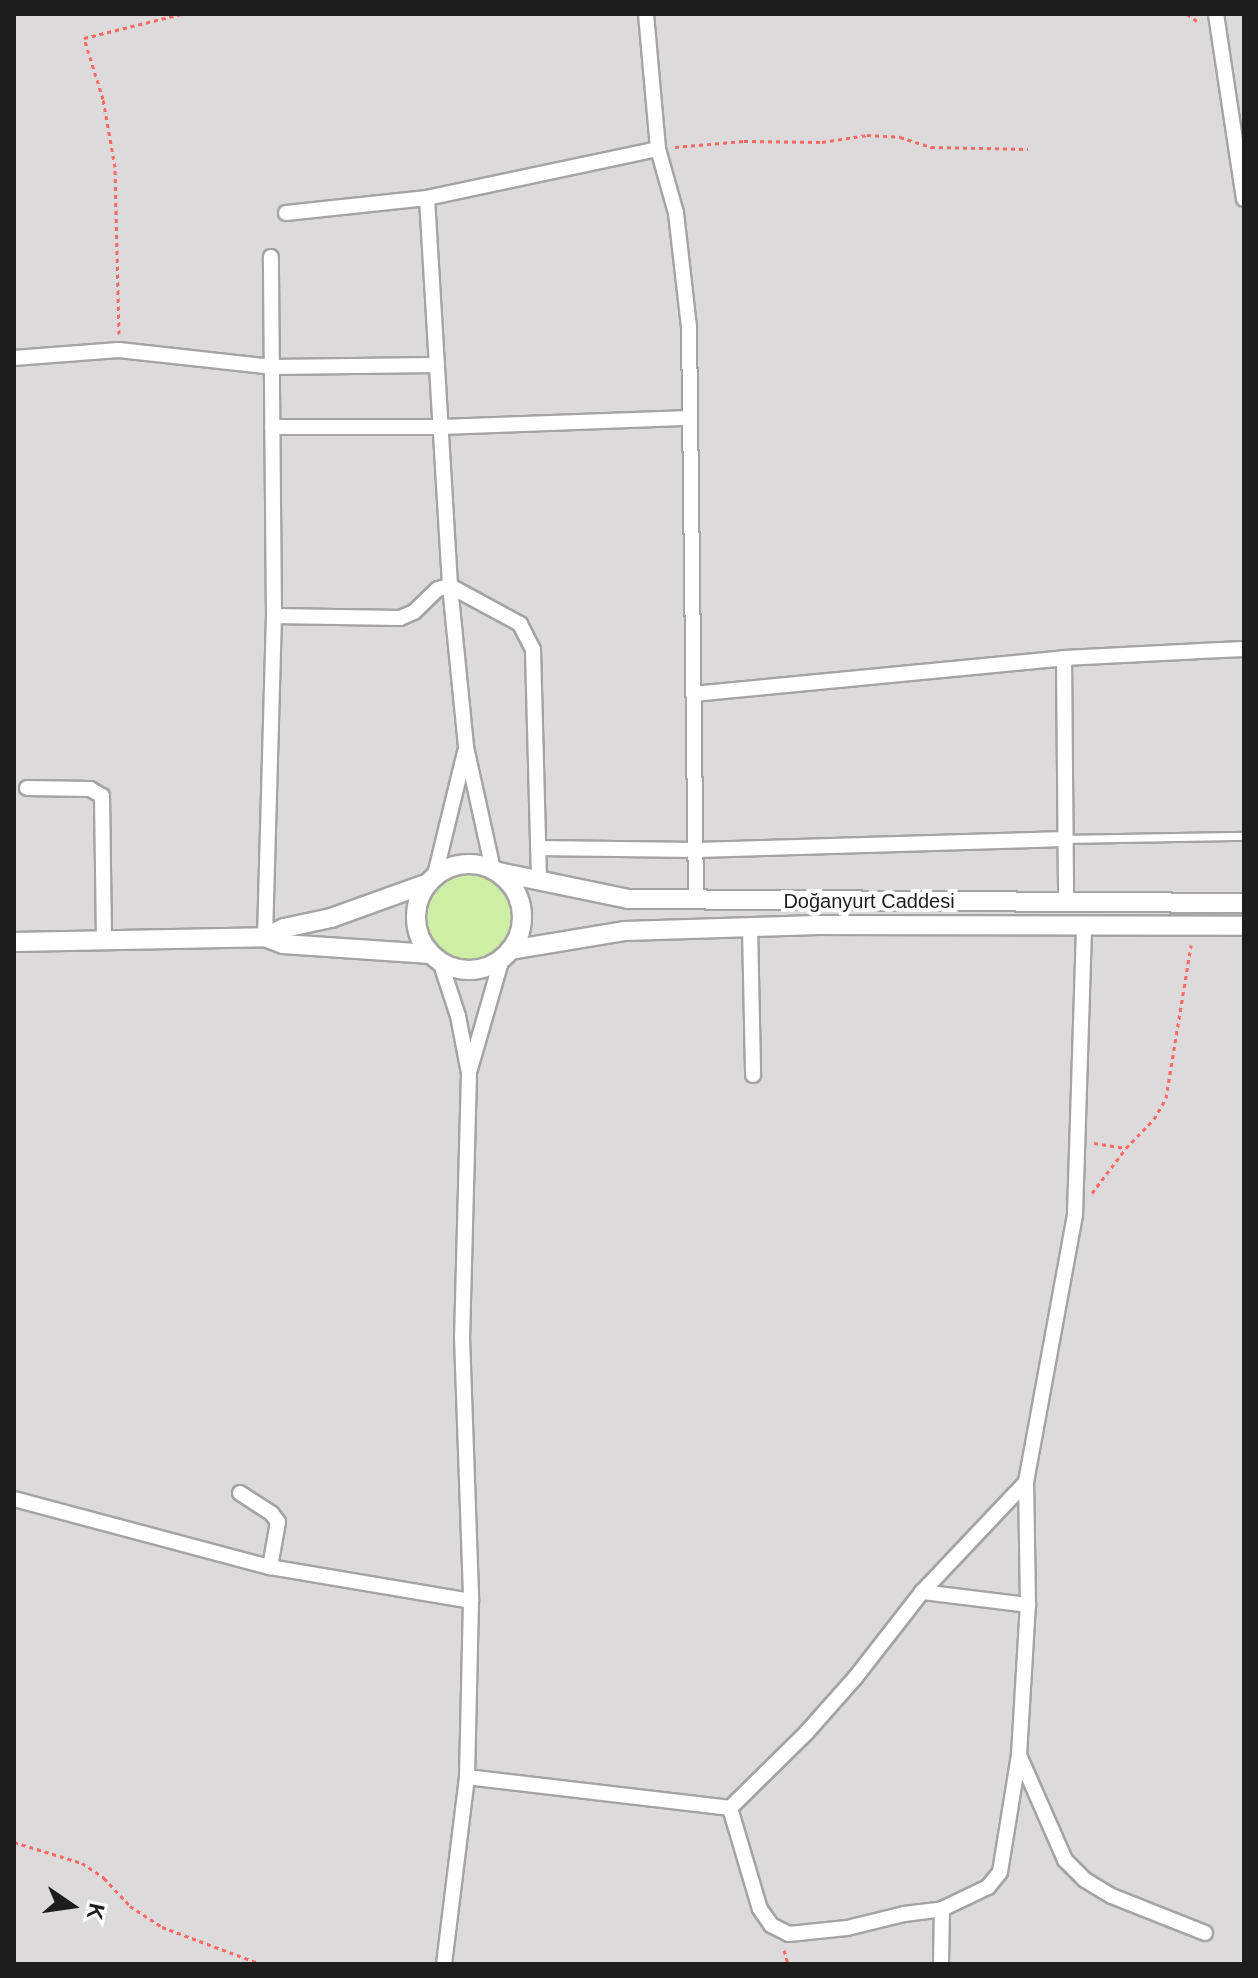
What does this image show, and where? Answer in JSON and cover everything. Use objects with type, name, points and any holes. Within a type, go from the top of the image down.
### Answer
[{"type":"street","points":[[646,14],[658,149],[670,184],[678,227],[689,327],[696,900]]},
{"type":"street","points":[[1216,14],[1238,120],[1244,199]]},
{"type":"street","points":[[286,213],[427,198],[658,149]]},
{"type":"street","points":[[427,198],[450,586],[466,747],[495,871]]},
{"type":"street","points":[[265,937],[274,616],[271,257]]},
{"type":"street","points":[[14,358],[119,350],[272,367],[437,365]]},
{"type":"street","points":[[272,427],[441,427],[690,418]]},
{"type":"street","points":[[274,616],[400,618],[414,612],[438,589],[450,586],[520,624],[533,650],[539,882]]},
{"type":"street","points":[[693,694],[1064,658],[1244,649]]},
{"type":"street","points":[[1064,658],[1066,902]]},
{"type":"street","points":[[444,1964],[467,1777],[471,1601],[462,1337],[469,1073],[458,1016],[435,958],[419,936],[416,914],[432,879],[466,747]]},
{"type":"street","points":[[27,788],[90,789],[102,796],[104,941]]},
{"type":"street","points":[[538,848],[697,850],[1066,839]]},
{"type":"street","points":[[265,937],[284,928],[331,918],[466,863],[495,871],[513,888],[521,908],[520,930],[506,954],[469,1073]]},
{"type":"street","name":"Doğanyurt Caddesi","points":[[495,871],[628,899],[1244,903]]},
{"type":"street","points":[[730,1808],[764,1918],[779,1931],[789,1934],[847,1928],[942,1909],[988,1887],[1000,1872],[1019,1755],[1028,1605],[1026,1482],[1075,1215],[1084,925]]},
{"type":"street","name":"Doğanyurt Caddesi","points":[[506,954],[625,931],[750,927],[1244,926]]},
{"type":"street","points":[[750,927],[753,1075]]},
{"type":"street","points":[[14,942],[265,937],[283,944],[435,958],[471,970],[506,954]]},
{"type":"street","points":[[730,1808],[846,1689],[922,1592],[1026,1482]]},
{"type":"street","points":[[240,1493],[272,1514],[278,1522],[270,1567]]},
{"type":"street","points":[[14,1499],[270,1567],[471,1601]]},
{"type":"street","points":[[922,1592],[1028,1605]]},
{"type":"street","points":[[1019,1755],[1065,1860],[1085,1880],[1112,1896],[1205,1933]]},
{"type":"street","points":[[467,1777],[730,1808]]},
{"type":"street","points":[[941,1964],[942,1909]]},
{"type":"lane","points":[[1066,839],[1244,836]]},
{"type":"path","points":[[119,350],[115,167],[103,99],[84,38],[181,14]]},
{"type":"path","points":[[658,149],[744,141],[822,142],[867,135],[900,137],[931,147],[1028,149]]},
{"type":"path","points":[[1075,1215],[1126,1148],[1154,1119],[1166,1098],[1195,925]]},
{"type":"path","points":[[1077,1132],[1092,1143],[1126,1148]]},
{"type":"path","points":[[14,1842],[82,1863],[104,1878],[130,1906],[162,1927],[261,1964]]},
{"type":"shaded area","points":[[14,14],[1244,14],[1244,1964],[14,1964]]},
{"type":"green space","points":[[469,873],[486,876],[500,886],[510,900],[513,917],[510,934],[500,948],[486,958],[469,961],[452,958],[438,948],[428,934],[425,917],[428,900],[438,886],[452,876]]}]
